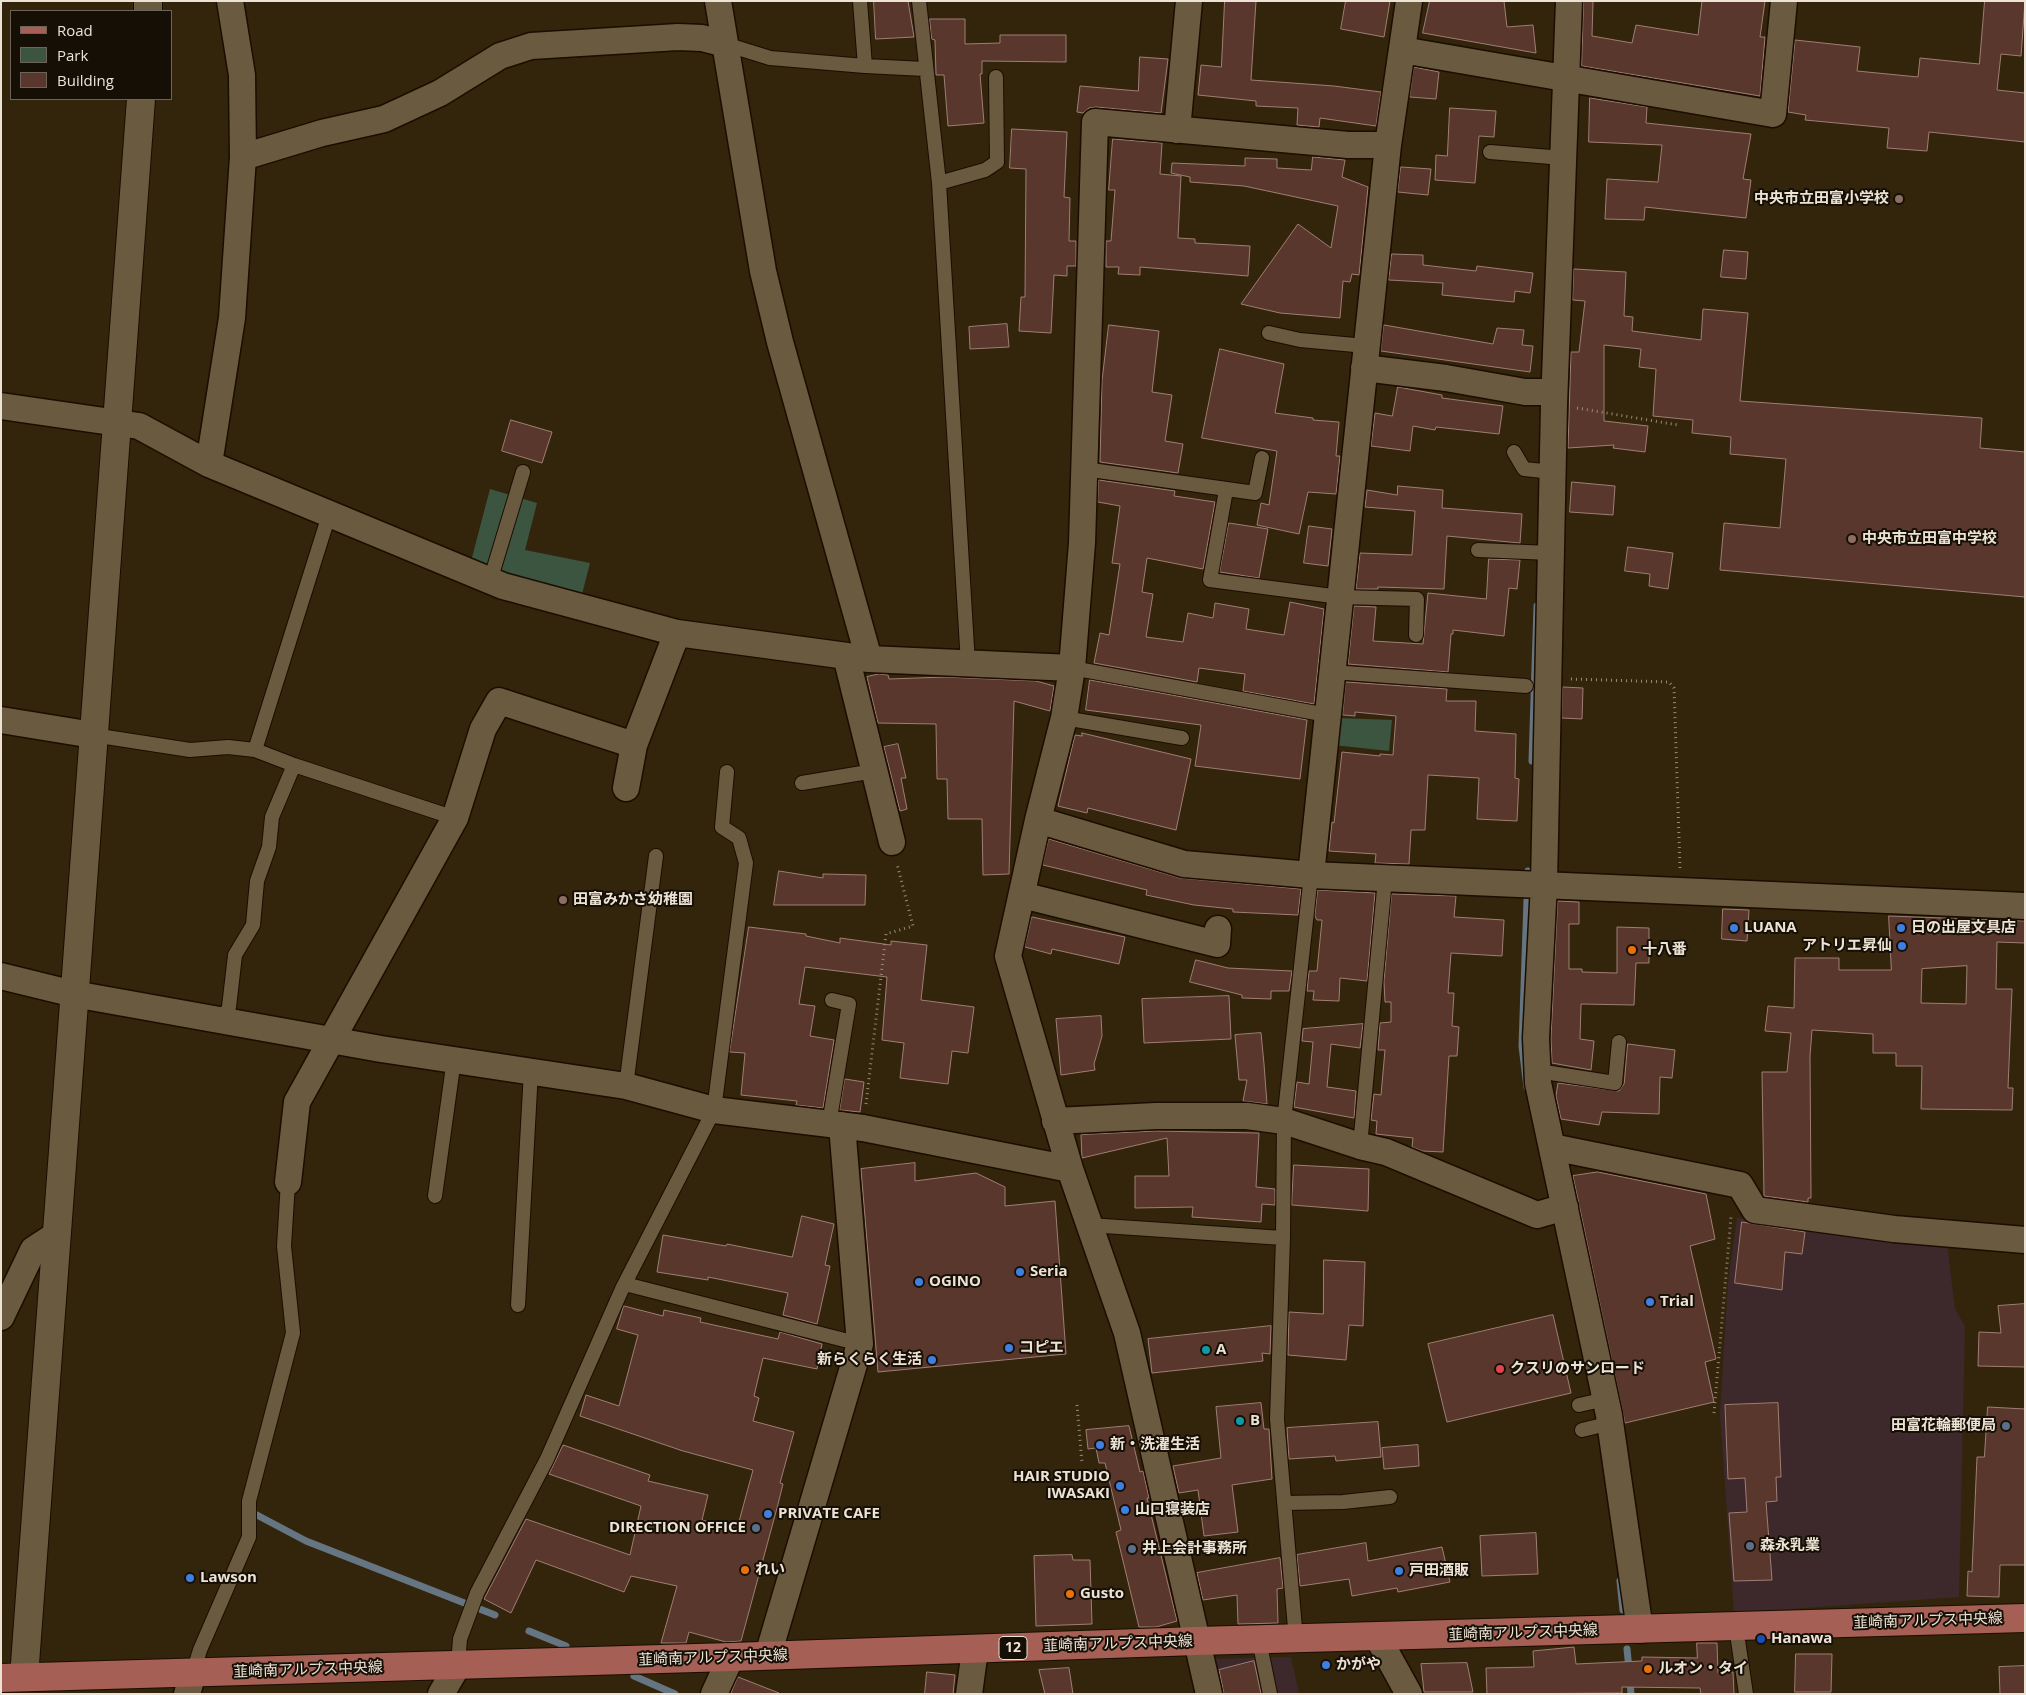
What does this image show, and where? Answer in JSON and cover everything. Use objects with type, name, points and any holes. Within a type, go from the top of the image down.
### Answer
[{"type":"main road","name":"韮崎南アルプス中央線","points":[[13,1678],[190,1683],[458,1665],[974,1650],[1197,1641],[1378,1638],[2025,1618]]},
{"type":"street","points":[[209,464],[232,318],[243,157],[242,75],[230,1]]},
{"type":"street","points":[[718,1],[762,271],[857,657],[874,771],[892,842]]},
{"type":"street","points":[[1177,130],[1188,1]]},
{"type":"street","points":[[1311,875],[1388,145],[1408,1]]},
{"type":"street","points":[[1569,1],[1557,77],[1541,685],[1532,884],[1536,1038],[1538,1083],[1552,1147],[1557,1209],[1608,1411],[1640,1630]]},
{"type":"street","points":[[1402,50],[1773,114],[1784,1]]},
{"type":"street","points":[[243,157],[322,133],[384,119],[440,94],[500,56],[531,46],[678,37],[702,38],[725,44]]},
{"type":"street","points":[[13,1678],[56,1235],[141,100]]},
{"type":"street","points":[[1209,1694],[1127,1333],[1070,1169],[1008,956],[1038,820],[1064,718],[1072,668],[1082,544],[1095,122],[1348,145],[1388,145]]},
{"type":"street","points":[[1365,357],[1446,378],[1548,395]]},
{"type":"street","points":[[1,406],[138,426],[209,464],[490,581],[677,633],[857,657],[1072,668]]},
{"type":"street","points":[[626,788],[634,745],[677,633]]},
{"type":"street","points":[[288,1182],[297,1102],[455,818],[483,729],[499,701],[634,745]]},
{"type":"street","points":[[1,720],[94,735]]},
{"type":"street","points":[[1038,820],[1184,864],[1311,875],[1385,879],[2025,906]]},
{"type":"street","points":[[1022,895],[1217,944],[1218,929]]},
{"type":"street","points":[[1,976],[74,994],[332,1040],[626,1086],[714,1110],[845,1126],[1070,1169]]},
{"type":"street","points":[[1055,1121],[1156,1116],[1247,1116],[1284,1121],[1360,1146],[1386,1152],[1537,1215],[1557,1209]]},
{"type":"street","points":[[768,1656],[860,1344],[845,1126]]},
{"type":"street","points":[[1552,1147],[1740,1185],[1755,1210],[1894,1228],[2025,1240]]},
{"type":"street","points":[[1,1317],[33,1250],[56,1235]]},
{"type":"street","points":[[1378,1638],[1408,1694]]},
{"type":"street","points":[[969,1694],[974,1650]]},
{"type":"street","points":[[714,1694],[731,1657]]},
{"type":"street","points":[[441,1694],[458,1665]]},
{"type":"lane","points":[[860,1],[865,66]]},
{"type":"lane","points":[[919,1],[939,183],[968,664]]},
{"type":"lane","points":[[725,44],[770,58],[925,69]]},
{"type":"lane","points":[[939,183],[985,170],[997,162],[996,77]]},
{"type":"lane","points":[[1490,152],[1555,157]]},
{"type":"lane","points":[[1269,332],[1365,357]]},
{"type":"lane","points":[[1514,452],[1524,469],[1546,472]]},
{"type":"lane","points":[[1084,469],[1255,493],[1262,458]]},
{"type":"lane","points":[[490,581],[523,472]]},
{"type":"lane","points":[[1226,490],[1210,580],[1340,597],[1417,599],[1416,635]]},
{"type":"lane","points":[[255,750],[329,515]]},
{"type":"lane","points":[[1478,550],[1543,553]]},
{"type":"lane","points":[[1072,668],[1328,714]]},
{"type":"lane","points":[[1332,672],[1541,685]]},
{"type":"lane","points":[[1064,718],[1182,738]]},
{"type":"lane","points":[[94,735],[190,750],[228,747],[255,750],[294,765],[455,818]]},
{"type":"lane","points":[[223,1020],[229,1007],[235,955],[253,925],[257,881],[269,847],[272,816],[294,765]]},
{"type":"lane","points":[[802,783],[874,771]]},
{"type":"lane","points":[[458,1665],[460,1639],[472,1606],[547,1459],[625,1284],[714,1110],[746,863],[739,838],[722,828],[727,772]]},
{"type":"lane","points":[[626,1086],[656,856]]},
{"type":"lane","points":[[1296,1640],[1277,1419],[1283,1238],[1284,1121],[1311,875]]},
{"type":"lane","points":[[1360,1146],[1385,879]]},
{"type":"lane","points":[[832,1000],[849,1004],[845,1126]]},
{"type":"lane","points":[[1538,1071],[1615,1083],[1619,1042]]},
{"type":"lane","points":[[435,1196],[454,1059]]},
{"type":"lane","points":[[518,1304],[531,1071]]},
{"type":"lane","points":[[190,1683],[200,1650],[249,1537],[249,1501],[293,1333],[284,1246],[288,1182]]},
{"type":"lane","points":[[1089,1225],[1283,1238]]},
{"type":"lane","points":[[625,1284],[860,1344]]},
{"type":"lane","points":[[1580,1406],[1608,1411]]},
{"type":"lane","points":[[1582,1430],[1608,1411]]},
{"type":"lane","points":[[1284,1503],[1343,1502],[1390,1497]]},
{"type":"lane","points":[[1736,1627],[1746,1694]]},
{"type":"lane","points":[[1258,1640],[1270,1694]]},
{"type":"path","points":[[1548,395],[1678,425]]},
{"type":"path","points":[[1541,685],[1669,682],[1674,688],[1681,891]]},
{"type":"path","points":[[845,1126],[886,934],[913,926],[892,842]]},
{"type":"path","points":[[1714,1413],[1734,1184]]},
{"type":"path","points":[[1077,1406],[1082,1463]]},
{"type":"shaded area","points":[[1737,1218],[1947,1244],[1955,1309],[1965,1326],[1959,1597],[1734,1613],[1720,1414],[1728,1283]]},
{"type":"shaded area","points":[[1291,1657],[1299,1694],[1218,1694],[1210,1659]]},
{"type":"green space","points":[[490,489],[537,503],[525,550],[590,563],[580,602],[470,565]]},
{"type":"green space","points":[[1337,718],[1392,720],[1389,751],[1333,745]]},
{"type":"building","points":[[874,1],[908,1],[914,37],[876,39]]},
{"type":"building","points":[[1225,1],[1256,1],[1251,80],[1334,86],[1381,92],[1376,126],[1320,118],[1319,127],[1297,125],[1298,108],[1256,106],[1256,101],[1198,95],[1201,65],[1221,67]]},
{"type":"building","points":[[1346,1],[1390,1],[1384,37],[1341,29]]},
{"type":"building","points":[[1430,1],[1504,1],[1507,27],[1533,25],[1536,53],[1423,33]]},
{"type":"building","points":[[1584,1],[1593,1],[1592,36],[1632,43],[1636,25],[1698,35],[1702,1],[1765,1],[1760,37],[1765,37],[1760,96],[1582,66]]},
{"type":"building","points":[[1985,1],[2025,1],[2021,56],[2001,54],[1997,90],[2025,93],[2025,142],[1929,132],[1927,151],[1887,148],[1889,128],[1805,120],[1806,115],[1788,112],[1795,40],[1860,47],[1857,71],[1918,77],[1920,58],[1979,64]]},
{"type":"building","points":[[930,19],[965,19],[965,44],[1000,43],[1000,35],[1066,35],[1066,62],[982,61],[982,74],[980,74],[984,123],[948,126],[944,75],[936,75],[935,40],[932,39]]},
{"type":"building","points":[[1140,57],[1168,59],[1161,113],[1096,107],[1089,108],[1083,113],[1077,112],[1080,86],[1138,91]]},
{"type":"building","points":[[1414,67],[1439,72],[1436,99],[1410,97]]},
{"type":"building","points":[[1590,98],[1647,107],[1646,123],[1751,134],[1743,179],[1751,180],[1746,218],[1645,207],[1644,220],[1605,219],[1607,179],[1658,182],[1662,145],[1589,142]]},
{"type":"building","points":[[1450,108],[1496,111],[1494,137],[1479,136],[1475,183],[1435,180],[1436,155],[1447,156]]},
{"type":"building","points":[[1012,129],[1067,132],[1064,197],[1070,198],[1069,241],[1076,241],[1076,266],[1067,266],[1067,276],[1054,275],[1051,333],[1019,331],[1021,297],[1025,297],[1026,169],[1010,168]]},
{"type":"building","points":[[1113,139],[1162,143],[1160,174],[1181,176],[1178,238],[1195,239],[1195,243],[1250,246],[1248,276],[1140,267],[1140,275],[1118,274],[1119,267],[1106,267],[1106,241],[1111,241],[1115,190],[1109,190]]},
{"type":"building","points":[[1313,157],[1345,160],[1342,177],[1368,187],[1359,275],[1352,274],[1350,282],[1343,281],[1340,318],[1280,313],[1241,304],[1298,224],[1331,248],[1338,206],[1244,186],[1190,182],[1190,177],[1171,173],[1172,163],[1245,166],[1245,158],[1277,159],[1277,168],[1311,170]]},
{"type":"building","points":[[1401,167],[1431,169],[1428,195],[1398,192]]},
{"type":"building","points":[[1724,250],[1748,252],[1746,279],[1721,277]]},
{"type":"building","points":[[1392,254],[1423,255],[1423,265],[1476,271],[1477,266],[1533,273],[1530,293],[1515,291],[1514,302],[1442,295],[1443,283],[1389,280]]},
{"type":"building","points":[[1574,269],[1626,272],[1624,316],[1633,317],[1632,331],[1701,340],[1703,309],[1748,313],[1740,401],[1982,418],[1980,448],[2025,452],[2025,597],[1720,570],[1724,523],[1780,528],[1786,459],[1730,454],[1731,437],[1692,433],[1693,420],[1653,416],[1656,369],[1639,367],[1641,349],[1604,345],[1604,421],[1648,426],[1645,452],[1613,448],[1614,445],[1568,448],[1571,352],[1579,352],[1585,301],[1573,300]]},
{"type":"building","points":[[1007,324],[1009,347],[970,349],[969,327]]},
{"type":"building","points":[[1109,325],[1159,331],[1152,392],[1172,395],[1165,441],[1183,444],[1178,473],[1100,462],[1102,381]]},
{"type":"building","points":[[1384,325],[1493,344],[1497,328],[1524,330],[1522,345],[1533,346],[1530,372],[1381,351]]},
{"type":"building","points":[[1220,349],[1284,364],[1275,413],[1313,418],[1313,420],[1339,422],[1336,456],[1340,456],[1336,494],[1308,492],[1299,534],[1257,525],[1261,503],[1269,505],[1277,451],[1202,438]]},
{"type":"building","points":[[1398,387],[1442,395],[1442,398],[1503,406],[1499,434],[1436,427],[1435,430],[1413,426],[1410,451],[1371,446],[1375,413],[1392,416]]},
{"type":"building","points":[[511,420],[552,432],[542,463],[502,451]]},
{"type":"building","points":[[1099,480],[1175,491],[1174,496],[1215,502],[1203,569],[1147,558],[1142,592],[1153,594],[1146,637],[1183,642],[1188,613],[1213,618],[1215,603],[1249,609],[1246,629],[1284,635],[1290,602],[1324,609],[1314,704],[1243,691],[1245,674],[1199,668],[1197,682],[1094,663],[1100,633],[1109,635],[1120,564],[1112,563],[1120,506],[1098,502]]},
{"type":"building","points":[[1572,482],[1615,486],[1613,515],[1570,512]]},
{"type":"building","points":[[1398,486],[1443,490],[1442,508],[1522,514],[1520,543],[1447,536],[1444,589],[1378,587],[1378,589],[1356,589],[1360,553],[1412,555],[1415,511],[1365,507],[1367,490],[1397,495]]},
{"type":"building","points":[[1229,523],[1268,529],[1259,578],[1220,572]]},
{"type":"building","points":[[1309,526],[1332,529],[1328,566],[1304,563]]},
{"type":"building","points":[[1628,547],[1673,553],[1668,589],[1649,586],[1650,574],[1625,571]]},
{"type":"building","points":[[1489,559],[1520,560],[1517,589],[1509,588],[1504,636],[1453,630],[1453,634],[1451,634],[1448,672],[1348,664],[1354,606],[1376,607],[1373,641],[1423,644],[1428,593],[1486,599]]},
{"type":"building","points":[[879,674],[888,675],[889,679],[945,677],[1036,681],[1054,686],[1050,711],[1014,701],[1009,874],[983,875],[982,819],[948,819],[947,779],[937,779],[936,724],[878,723],[867,677]]},
{"type":"building","points":[[1090,680],[1307,720],[1300,779],[1195,766],[1201,725],[1086,710]]},
{"type":"building","points":[[1346,682],[1447,689],[1446,701],[1476,701],[1475,731],[1516,734],[1515,778],[1519,779],[1517,821],[1477,819],[1479,778],[1428,775],[1425,830],[1411,830],[1409,864],[1375,863],[1376,854],[1329,851],[1342,752],[1380,756],[1380,754],[1393,755],[1396,716],[1355,712],[1355,716],[1343,715]]},
{"type":"building","points":[[1563,687],[1583,688],[1582,719],[1562,718]]},
{"type":"building","points":[[1082,733],[1191,759],[1176,830],[1088,808],[1087,813],[1058,806],[1075,735],[1082,736]]},
{"type":"building","points":[[898,744],[906,778],[901,778],[907,809],[900,811],[884,747]]},
{"type":"building","points":[[1049,839],[1180,878],[1301,889],[1298,915],[1233,912],[1233,909],[1194,905],[1146,895],[1147,890],[1043,865]]},
{"type":"building","points":[[779,871],[823,878],[823,874],[866,875],[865,905],[774,905]]},
{"type":"building","points":[[1318,890],[1375,893],[1367,981],[1340,978],[1339,1001],[1313,1000],[1314,991],[1307,991],[1309,971],[1317,971],[1322,920],[1317,920],[1315,916]]},
{"type":"building","points":[[1392,894],[1456,896],[1454,917],[1504,920],[1502,956],[1451,953],[1448,993],[1454,993],[1452,1026],[1459,1027],[1457,1056],[1449,1056],[1443,1152],[1422,1151],[1412,1147],[1413,1138],[1376,1134],[1377,1121],[1371,1120],[1374,1094],[1381,1095],[1385,1050],[1378,1050],[1380,1023],[1391,1022],[1391,1002],[1385,1002],[1384,982]]},
{"type":"building","points":[[1558,901],[1579,902],[1579,924],[1569,924],[1569,969],[1582,969],[1582,972],[1617,973],[1617,927],[1649,928],[1649,963],[1636,963],[1634,1005],[1581,1004],[1580,1039],[1594,1041],[1591,1070],[1552,1063],[1551,1038]]},
{"type":"building","points":[[1723,909],[1749,910],[1747,941],[1722,939]]},
{"type":"building","points":[[1889,916],[2025,921],[2025,943],[1997,942],[1996,989],[2012,989],[2008,1088],[2013,1088],[2012,1110],[1921,1109],[1922,1066],[1896,1066],[1896,1053],[1873,1053],[1873,1034],[1812,1030],[1810,1056],[1811,1198],[1808,1198],[1808,1202],[1764,1196],[1762,1072],[1787,1072],[1791,1033],[1765,1031],[1768,1006],[1794,1008],[1795,958],[1839,958],[1839,970],[1891,970]],"holes":[[[1967,966],[1966,1004],[1921,1003],[1922,969]]]},
{"type":"building","points":[[1032,917],[1125,937],[1119,964],[1052,949],[1051,954],[1025,947]]},
{"type":"building","points":[[749,927],[806,934],[806,936],[840,943],[840,938],[891,945],[891,941],[927,945],[921,1000],[974,1007],[968,1053],[952,1051],[948,1084],[900,1078],[904,1043],[882,1040],[887,977],[805,967],[799,1004],[815,1006],[810,1036],[834,1040],[823,1108],[796,1105],[797,1101],[741,1095],[745,1053],[730,1052]]},
{"type":"building","points":[[1196,960],[1228,968],[1292,971],[1289,991],[1271,991],[1271,999],[1242,998],[1242,995],[1190,982]]},
{"type":"building","points":[[1229,996],[1231,1039],[1144,1043],[1142,999]]},
{"type":"building","points":[[1101,1016],[1102,1036],[1094,1064],[1095,1070],[1061,1075],[1056,1019]]},
{"type":"building","points":[[1363,1024],[1360,1048],[1331,1044],[1327,1087],[1356,1091],[1354,1118],[1294,1107],[1297,1082],[1309,1084],[1313,1042],[1302,1041],[1303,1029]]},
{"type":"building","points":[[1261,1033],[1267,1104],[1243,1101],[1247,1080],[1239,1080],[1235,1035]]},
{"type":"building","points":[[1628,1044],[1675,1050],[1672,1078],[1660,1077],[1659,1114],[1602,1112],[1599,1125],[1561,1119],[1556,1096],[1558,1083],[1619,1091],[1624,1084]]},
{"type":"building","points":[[845,1079],[864,1082],[860,1112],[840,1110]]},
{"type":"building","points":[[1156,1131],[1259,1133],[1256,1187],[1275,1189],[1275,1205],[1262,1204],[1261,1222],[1192,1217],[1193,1207],[1135,1208],[1135,1176],[1169,1176],[1167,1138],[1082,1158],[1081,1135]]},
{"type":"building","points":[[915,1163],[915,1181],[976,1173],[1005,1187],[1005,1206],[1055,1201],[1066,1354],[878,1372],[861,1169]]},
{"type":"building","points":[[1294,1165],[1369,1169],[1368,1211],[1292,1205]]},
{"type":"building","name":"Trial","points":[[1598,1172],[1706,1194],[1715,1239],[1690,1246],[1716,1359],[1705,1362],[1714,1402],[1625,1423],[1573,1176]]},
{"type":"building","points":[[802,1216],[834,1224],[825,1265],[830,1266],[817,1324],[783,1315],[788,1293],[708,1277],[708,1280],[657,1272],[663,1235],[726,1246],[727,1244],[792,1257]]},
{"type":"building","points":[[1742,1222],[1805,1232],[1802,1254],[1785,1252],[1782,1290],[1735,1283]]},
{"type":"building","points":[[1324,1260],[1365,1262],[1363,1326],[1349,1325],[1346,1360],[1288,1355],[1289,1312],[1323,1314]]},
{"type":"building","points":[[2025,1304],[2025,1367],[1978,1366],[1979,1332],[2001,1333],[1998,1306]]},
{"type":"building","points":[[624,1306],[663,1316],[664,1310],[701,1318],[700,1322],[778,1339],[780,1332],[822,1344],[817,1369],[763,1358],[754,1396],[759,1398],[753,1421],[794,1432],[780,1483],[783,1484],[777,1508],[741,1641],[726,1642],[689,1632],[686,1643],[661,1643],[677,1586],[631,1576],[624,1592],[536,1560],[511,1613],[484,1599],[526,1519],[630,1555],[641,1506],[549,1474],[563,1445],[650,1475],[648,1481],[708,1495],[702,1520],[737,1529],[753,1470],[683,1451],[580,1416],[586,1395],[619,1406],[638,1335],[617,1329]]},
{"type":"building","name":"クスリのサンロード","points":[[1553,1315],[1571,1393],[1447,1422],[1428,1344]]},
{"type":"building","name":"A","points":[[1271,1326],[1270,1354],[1262,1353],[1263,1361],[1152,1373],[1148,1339]]},
{"type":"building","points":[[1261,1403],[1264,1429],[1269,1429],[1272,1479],[1232,1485],[1238,1532],[1204,1536],[1198,1490],[1179,1493],[1173,1466],[1221,1458],[1216,1407]]},
{"type":"building","points":[[1778,1403],[1781,1477],[1776,1477],[1777,1501],[1766,1502],[1772,1580],[1734,1581],[1729,1513],[1747,1512],[1745,1478],[1728,1479],[1725,1405]]},
{"type":"building","points":[[1988,1407],[2025,1409],[2025,1565],[2000,1565],[1999,1597],[1967,1596],[1968,1571],[1972,1572],[1977,1457],[1984,1457]]},
{"type":"building","points":[[1378,1422],[1381,1457],[1336,1461],[1335,1456],[1289,1459],[1287,1428]]},
{"type":"building","points":[[1129,1426],[1140,1472],[1143,1471],[1149,1498],[1147,1498],[1177,1621],[1156,1627],[1139,1627],[1116,1532],[1121,1530],[1105,1463],[1099,1463],[1096,1448],[1088,1449],[1086,1430]]},
{"type":"building","points":[[1418,1445],[1419,1466],[1384,1469],[1382,1448]]},
{"type":"building","points":[[1536,1533],[1538,1574],[1482,1576],[1480,1536]]},
{"type":"building","points":[[1366,1543],[1368,1561],[1442,1547],[1450,1582],[1398,1592],[1397,1588],[1352,1596],[1349,1579],[1300,1586],[1297,1555]]},
{"type":"building","points":[[1072,1555],[1073,1560],[1090,1560],[1092,1624],[1036,1626],[1034,1556]]},
{"type":"building","points":[[1280,1558],[1283,1588],[1277,1589],[1278,1623],[1238,1624],[1237,1595],[1203,1600],[1197,1573]]},
{"type":"building","points":[[1697,1643],[1717,1643],[1718,1673],[1733,1672],[1734,1694],[1701,1694],[1700,1688],[1622,1687],[1622,1693],[1487,1694],[1486,1668],[1534,1667],[1533,1651],[1574,1647],[1576,1664],[1642,1661],[1642,1657],[1697,1658]]},
{"type":"building","points":[[1796,1654],[1832,1654],[1831,1692],[1795,1692]]},
{"type":"building","points":[[1254,1661],[1261,1694],[1224,1694],[1219,1670]]},
{"type":"building","points":[[1467,1663],[1473,1692],[1424,1692],[1421,1664]]},
{"type":"building","points":[[2025,1666],[2025,1694],[2000,1694],[1999,1667]]},
{"type":"building","points":[[1069,1668],[1073,1694],[1045,1694],[1039,1670]]},
{"type":"building","points":[[927,1672],[955,1675],[953,1694],[925,1694]]},
{"type":"building","points":[[738,1677],[779,1693],[779,1694],[731,1694]]},
{"type":"waterway","points":[[1532,761],[1537,606]]},
{"type":"waterway","points":[[1527,1087],[1522,1046],[1528,871]]},
{"type":"waterway","points":[[255,1514],[306,1541],[495,1615]]},
{"type":"waterway","points":[[1620,1581],[1623,1610]]},
{"type":"waterway","points":[[529,1631],[566,1646]]},
{"type":"waterway","points":[[1627,1649],[1629,1669]]},
{"type":"waterway","points":[[634,1676],[675,1694]]},
{"type":"waterway","points":[[1630,1680],[1631,1694]]},
{"type":"place","name":"中央市立田富小学校","points":[[1899,199]]},
{"type":"place","name":"中央市立田富中学校","points":[[1852,539]]},
{"type":"place","name":"田富みかさ幼稚園","points":[[563,900]]},
{"type":"place","name":"LUANA","points":[[1734,928]]},
{"type":"place","name":"日の出屋文具店","points":[[1901,928]]},
{"type":"place","name":"アトリエ昇仙","points":[[1902,946]]},
{"type":"place","name":"十八番","points":[[1632,950]]},
{"type":"place","name":"Seria","points":[[1020,1272]]},
{"type":"place","name":"OGINO","points":[[919,1282]]},
{"type":"place","name":"Trial","points":[[1650,1302]]},
{"type":"place","name":"コピエ","points":[[1009,1348]]},
{"type":"place","name":"A","points":[[1206,1350]]},
{"type":"place","name":"新らくらく生活","points":[[932,1360]]},
{"type":"place","name":"クスリのサンロード","points":[[1500,1369]]},
{"type":"place","name":"B","points":[[1240,1421]]},
{"type":"place","name":"田富花輪郵便局","points":[[2006,1426]]},
{"type":"place","name":"新・洗濯生活","points":[[1100,1445]]},
{"type":"place","name":"HAIR STUDIO IWASAKI","points":[[1120,1486]]},
{"type":"place","name":"山口寝装店","points":[[1125,1510]]},
{"type":"place","name":"PRIVATE CAFE","points":[[768,1514]]},
{"type":"place","name":"DIRECTION OFFICE","points":[[756,1528]]},
{"type":"place","name":"森永乳業","points":[[1750,1546]]},
{"type":"place","name":"井上会計事務所","points":[[1132,1549]]},
{"type":"place","name":"れい","points":[[745,1570]]},
{"type":"place","name":"戸田酒販","points":[[1399,1571]]},
{"type":"place","name":"Lawson","points":[[190,1578]]},
{"type":"place","name":"Gusto","points":[[1070,1594]]},
{"type":"place","name":"Hanawa","points":[[1761,1639]]},
{"type":"place","name":"かがや","points":[[1326,1665]]},
{"type":"place","name":"ルオン・タイ","points":[[1648,1669]]}]
